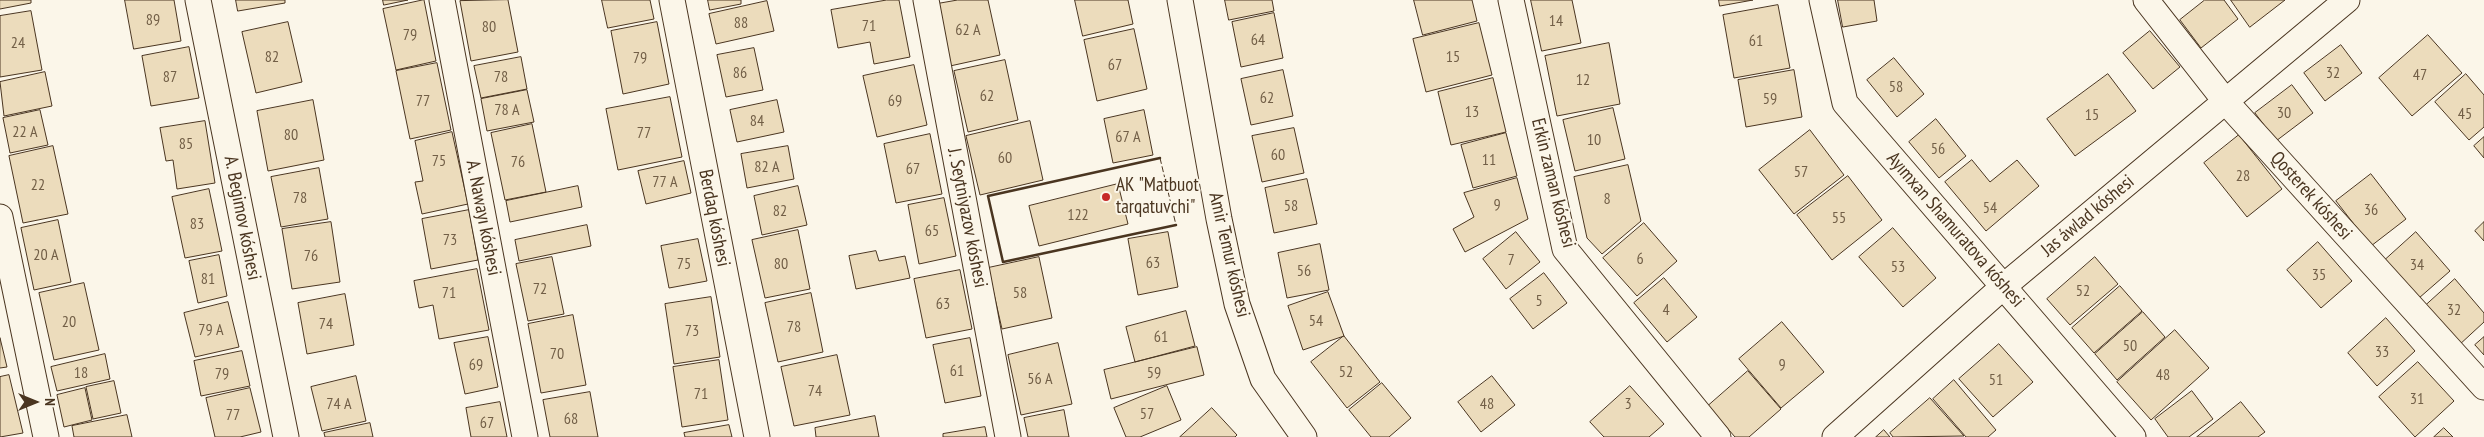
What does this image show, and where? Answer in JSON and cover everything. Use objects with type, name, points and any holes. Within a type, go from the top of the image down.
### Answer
[{"type":"street","name":"A. Begimov kóshesi","points":[[198,0],[286,437]]},
{"type":"street","name":"A. Nawayı kóshesi","points":[[442,0],[525,437]]},
{"type":"street","name":"Berdaq kóshesi","points":[[672,0],[757,437]]},
{"type":"street","name":"J. Seytniyazov kóshesi","points":[[926,0],[1008,437]]},
{"type":"street","name":"Amir Temur kóshesi","points":[[1180,0],[1219,219],[1237,304],[1263,379],[1304,437]]},
{"type":"street","name":"Erkin zaman kóshesi","points":[[1511,0],[1565,250],[1718,437]]},
{"type":"street","name":"Ayımxan Shamuratova kóshesi","points":[[1822,0],[1845,103],[2133,437]]},
{"type":"street","name":"Qosterek kóshesi","points":[[2146,0],[2226,102],[2484,386]]},
{"type":"street","name":"Jas áwlad kóshesi","points":[[1835,437],[2004,286],[2347,0]]},
{"type":"street","points":[[0,217],[46,437]]},
{"type":"building","points":[[0,0],[31,0],[31,3],[0,9]]},
{"type":"building","points":[[125,0],[174,0],[181,41],[134,49]]},
{"type":"building","points":[[236,0],[285,0],[285,3],[238,11]]},
{"type":"building","points":[[383,0],[408,0],[384,5]]},
{"type":"building","points":[[424,0],[436,61],[396,70],[383,9]]},
{"type":"building","points":[[508,0],[518,52],[471,61],[460,1]]},
{"type":"building","points":[[602,0],[650,0],[654,19],[608,28]]},
{"type":"building","points":[[708,0],[741,0],[741,4],[710,10]]},
{"type":"building","points":[[887,0],[899,0],[910,57],[874,64],[870,42],[838,48],[831,10]]},
{"type":"building","points":[[958,0],[988,0],[1000,55],[950,66],[937,4]]},
{"type":"building","points":[[1075,0],[1128,0],[1133,24],[1083,36]]},
{"type":"building","points":[[1225,0],[1272,0],[1274,11],[1229,20]]},
{"type":"building","points":[[1414,0],[1472,0],[1477,21],[1423,35]]},
{"type":"building","points":[[1531,0],[1572,0],[1581,43],[1542,51]]},
{"type":"building","points":[[1719,0],[1753,0],[1720,6]]},
{"type":"building","points":[[1838,0],[1874,0],[1877,21],[1843,27]]},
{"type":"building","points":[[2205,0],[2224,0],[2238,19],[2201,48],[2180,20]]},
{"type":"building","points":[[2231,0],[2285,0],[2250,27]]},
{"type":"building","points":[[767,1],[774,31],[716,44],[709,14]]},
{"type":"building","points":[[1778,5],[1790,68],[1734,78],[1723,15]]},
{"type":"building","points":[[31,11],[42,70],[0,77],[0,16]]},
{"type":"building","points":[[1274,13],[1283,58],[1241,67],[1232,22]]},
{"type":"building","points":[[288,22],[302,82],[256,93],[242,32]]},
{"type":"building","points":[[657,22],[669,84],[623,94],[611,31]]},
{"type":"building","points":[[1479,23],[1492,75],[1426,92],[1413,39]]},
{"type":"building","points":[[1134,29],[1147,89],[1097,101],[1084,40]]},
{"type":"building","points":[[2150,31],[2180,67],[2153,89],[2123,53]]},
{"type":"building","points":[[2428,35],[2462,73],[2412,116],[2379,78]]},
{"type":"building","points":[[1609,43],[1620,104],[1557,116],[1545,56]]},
{"type":"building","points":[[2341,45],[2362,73],[2325,101],[2304,73]]},
{"type":"building","points":[[189,47],[199,98],[151,106],[142,56]]},
{"type":"building","points":[[754,48],[763,90],[726,97],[717,55]]},
{"type":"building","points":[[521,57],[527,89],[481,98],[474,66]]},
{"type":"building","points":[[1894,58],[1924,94],[1897,117],[1867,80]]},
{"type":"building","points":[[1005,60],[1018,120],[968,132],[954,71]]},
{"type":"building","points":[[437,63],[451,130],[410,139],[396,71]]},
{"type":"building","points":[[914,65],[927,125],[877,137],[863,76]]},
{"type":"building","points":[[1283,70],[1293,116],[1251,125],[1241,79]]},
{"type":"building","points":[[1794,70],[1802,117],[1746,127],[1738,80]]},
{"type":"building","points":[[45,72],[52,106],[4,116],[0,82]]},
{"type":"building","points":[[2108,74],[2136,111],[2075,156],[2047,119]]},
{"type":"building","points":[[2466,74],[2484,95],[2484,127],[2469,140],[2435,102]]},
{"type":"building","points":[[1493,78],[1506,132],[1451,145],[1438,92]]},
{"type":"building","points":[[2292,85],[2313,113],[2276,141],[2255,113]]},
{"type":"building","points":[[527,90],[534,122],[487,131],[481,99]]},
{"type":"building","points":[[670,97],[682,157],[618,170],[606,109]]},
{"type":"building","points":[[313,100],[324,160],[268,171],[257,111]]},
{"type":"building","points":[[777,100],[784,132],[737,142],[730,110]]},
{"type":"building","points":[[1613,108],[1625,159],[1575,171],[1563,120]]},
{"type":"building","points":[[40,110],[48,145],[10,153],[3,118]]},
{"type":"building","points":[[1144,110],[1153,155],[1113,163],[1104,119]]},
{"type":"building","points":[[1936,119],[1966,156],[1939,178],[1909,142]]},
{"type":"building","points":[[205,121],[215,183],[177,189],[173,160],[166,161],[160,128]]},
{"type":"building","points":[[1030,121],[1043,180],[980,195],[966,136]]},
{"type":"building","points":[[532,124],[546,192],[505,200],[491,133]]},
{"type":"building","points":[[1294,128],[1304,173],[1262,182],[1252,136]]},
{"type":"building","points":[[1810,130],[1844,175],[1794,214],[1759,170]]},
{"type":"building","points":[[452,132],[468,204],[422,214],[415,182],[423,181],[415,141]]},
{"type":"building","points":[[1506,133],[1517,176],[1473,188],[1461,145]]},
{"type":"building","points":[[930,134],[942,194],[896,203],[884,144]]},
{"type":"building","points":[[2239,135],[2282,189],[2247,217],[2204,163]]},
{"type":"building","points":[[2484,137],[2484,158],[2474,146]]},
{"type":"building","points":[[53,146],[68,214],[23,223],[9,156]]},
{"type":"building","points":[[788,146],[794,179],[747,188],[741,154]]},
{"type":"building","points":[[1972,160],[1990,182],[2017,160],[2039,186],[1986,231],[1945,182]]},
{"type":"building","points":[[684,161],[691,193],[646,204],[638,171]]},
{"type":"building","points":[[1628,165],[1641,221],[1602,254],[1587,238],[1574,177]]},
{"type":"building","points":[[319,168],[328,219],[281,227],[271,177]]},
{"type":"building","points":[[2371,174],[2406,219],[2371,246],[2336,201]]},
{"type":"building","points":[[1848,176],[1882,220],[1832,260],[1797,215]]},
{"type":"building","points":[[1517,178],[1528,219],[1465,252],[1453,229],[1474,217],[1464,193]]},
{"type":"building","points":[[1307,179],[1317,224],[1274,233],[1265,188]]},
{"type":"building","points":[[1118,184],[1128,224],[1039,246],[1029,206]]},
{"type":"building","points":[[578,186],[582,207],[510,222],[506,201]]},
{"type":"building","points":[[798,186],[807,225],[762,235],[754,196]]},
{"type":"building","points":[[209,189],[222,251],[185,258],[172,197]]},
{"type":"building","points":[[944,198],[956,256],[919,264],[908,205]]},
{"type":"building","points":[[469,210],[478,260],[431,269],[422,219]]},
{"type":"building","points":[[58,220],[71,282],[34,290],[21,228]]},
{"type":"building","points":[[331,222],[340,282],[292,289],[282,229]]},
{"type":"building","points":[[2484,222],[2484,241],[2475,231]]},
{"type":"building","points":[[1644,223],[1677,261],[1637,296],[1603,258]]},
{"type":"building","points":[[587,225],[591,246],[519,261],[515,240]]},
{"type":"building","points":[[1893,228],[1936,278],[1903,307],[1859,257]]},
{"type":"building","points":[[798,230],[810,289],[765,298],[752,240]]},
{"type":"building","points":[[1168,232],[1178,287],[1138,295],[1128,239]]},
{"type":"building","points":[[1516,232],[1540,262],[1506,289],[1483,259]]},
{"type":"building","points":[[2416,232],[2450,271],[2419,298],[2385,260]]},
{"type":"building","points":[[698,239],[707,281],[669,288],[661,246]]},
{"type":"building","points":[[2318,242],[2352,281],[2321,308],[2287,270]]},
{"type":"building","points":[[1320,244],[1329,290],[1287,298],[1278,253]]},
{"type":"building","points":[[876,251],[879,261],[905,256],[910,278],[856,289],[849,256]]},
{"type":"building","points":[[219,255],[227,296],[198,303],[189,261]]},
{"type":"building","points":[[552,257],[564,314],[528,321],[516,264]]},
{"type":"building","points":[[1039,257],[1052,318],[1002,329],[988,268]]},
{"type":"building","points":[[2095,257],[2118,284],[2070,325],[2047,299]]},
{"type":"building","points":[[477,269],[489,330],[439,339],[433,305],[419,308],[414,281]]},
{"type":"building","points":[[960,270],[972,329],[926,338],[914,279]]},
{"type":"building","points":[[1544,273],[1567,303],[1533,329],[1510,299]]},
{"type":"building","points":[[1664,278],[1697,317],[1667,342],[1634,303]]},
{"type":"building","points":[[2455,279],[2484,313],[2484,322],[2458,346],[2424,307]]},
{"type":"building","points":[[84,283],[99,350],[54,360],[39,293]]},
{"type":"building","points":[[2120,286],[2142,311],[2094,353],[2072,328]]},
{"type":"building","points":[[1328,292],[1344,336],[1303,350],[1288,306]]},
{"type":"building","points":[[811,293],[823,352],[778,362],[765,303]]},
{"type":"building","points":[[345,294],[354,345],[307,354],[298,303]]},
{"type":"building","points":[[711,297],[720,357],[674,364],[665,304]]},
{"type":"building","points":[[228,302],[239,347],[195,357],[184,313]]},
{"type":"building","points":[[1186,311],[1195,346],[1135,362],[1126,327]]},
{"type":"building","points":[[2143,312],[2165,337],[2117,380],[2095,354]]},
{"type":"building","points":[[573,315],[586,385],[541,393],[528,324]]},
{"type":"building","points":[[2386,318],[2415,351],[2377,386],[2348,353]]},
{"type":"building","points":[[1782,322],[1824,372],[1781,408],[1739,359]]},
{"type":"building","points":[[2175,330],[2209,368],[2151,420],[2117,382]]},
{"type":"building","points":[[1344,336],[1380,382],[1347,408],[1311,362]]},
{"type":"building","points":[[488,337],[498,387],[465,394],[454,343]]},
{"type":"building","points":[[2484,337],[2484,355],[2475,345]]},
{"type":"building","points":[[0,338],[7,367],[0,368]]},
{"type":"building","points":[[970,338],[981,396],[945,403],[933,345]]},
{"type":"building","points":[[1058,343],[1072,404],[1021,415],[1008,355]]},
{"type":"building","points":[[1999,344],[2033,382],[1993,417],[1959,379]]},
{"type":"building","points":[[1197,347],[1204,375],[1111,399],[1104,370]]},
{"type":"building","points":[[242,351],[250,386],[201,396],[194,361]]},
{"type":"building","points":[[105,354],[110,379],[57,391],[51,367]]},
{"type":"building","points":[[837,355],[850,415],[794,426],[781,367]]},
{"type":"building","points":[[719,360],[728,420],[682,427],[673,367]]},
{"type":"building","points":[[2418,362],[2454,401],[2415,437],[2379,397]]},
{"type":"building","points":[[1748,371],[1781,409],[1749,437],[1735,437],[1708,406]]},
{"type":"building","points":[[9,375],[23,433],[0,437],[0,377]]},
{"type":"building","points":[[356,376],[366,421],[322,431],[311,387]]},
{"type":"building","points":[[1492,376],[1515,405],[1481,432],[1458,402]]},
{"type":"building","points":[[1954,380],[1996,430],[1988,437],[1966,437],[1933,399]]},
{"type":"building","points":[[114,381],[121,413],[93,419],[86,387]]},
{"type":"building","points":[[1382,383],[1411,418],[1389,437],[1371,437],[1349,410]]},
{"type":"building","points":[[1167,386],[1181,420],[1140,437],[1126,437],[1114,408]]},
{"type":"building","points":[[1630,386],[1664,424],[1649,437],[1604,437],[1590,422]]},
{"type":"building","points":[[85,388],[92,420],[64,427],[57,395]]},
{"type":"building","points":[[250,388],[261,432],[240,437],[215,437],[206,398]]},
{"type":"building","points":[[2192,391],[2213,419],[2189,437],[2168,437],[2155,419]]},
{"type":"building","points":[[590,392],[598,437],[550,437],[543,400]]},
{"type":"building","points":[[1930,398],[1964,436],[1893,437],[1890,433]]},
{"type":"building","points":[[500,402],[507,437],[471,437],[466,408]]},
{"type":"building","points":[[2241,402],[2265,432],[2258,437],[2197,437]]},
{"type":"building","points":[[1212,408],[1237,435],[1235,437],[1180,437]]},
{"type":"building","points":[[1064,410],[1069,437],[1028,437],[1024,418]]},
{"type":"building","points":[[127,415],[132,437],[74,437],[72,426]]},
{"type":"building","points":[[875,416],[879,437],[816,437],[815,428]]},
{"type":"building","points":[[370,423],[373,437],[325,437],[324,433]]},
{"type":"building","points":[[729,425],[732,437],[685,437],[684,433]]},
{"type":"building","points":[[985,427],[987,437],[943,437],[943,434]]},
{"type":"building","points":[[2444,428],[2453,437],[2434,437]]},
{"type":"building","points":[[1884,430],[1890,437],[1876,437]]},
{"type":"fence","points":[[1160,158],[1176,225]]},
{"type":"wall","points":[[1160,158],[988,196],[1003,262],[1176,225]]},
{"type":"place","name":"AK \"Matbuot tarqatuvchi\"","points":[[1106,197]]}]
